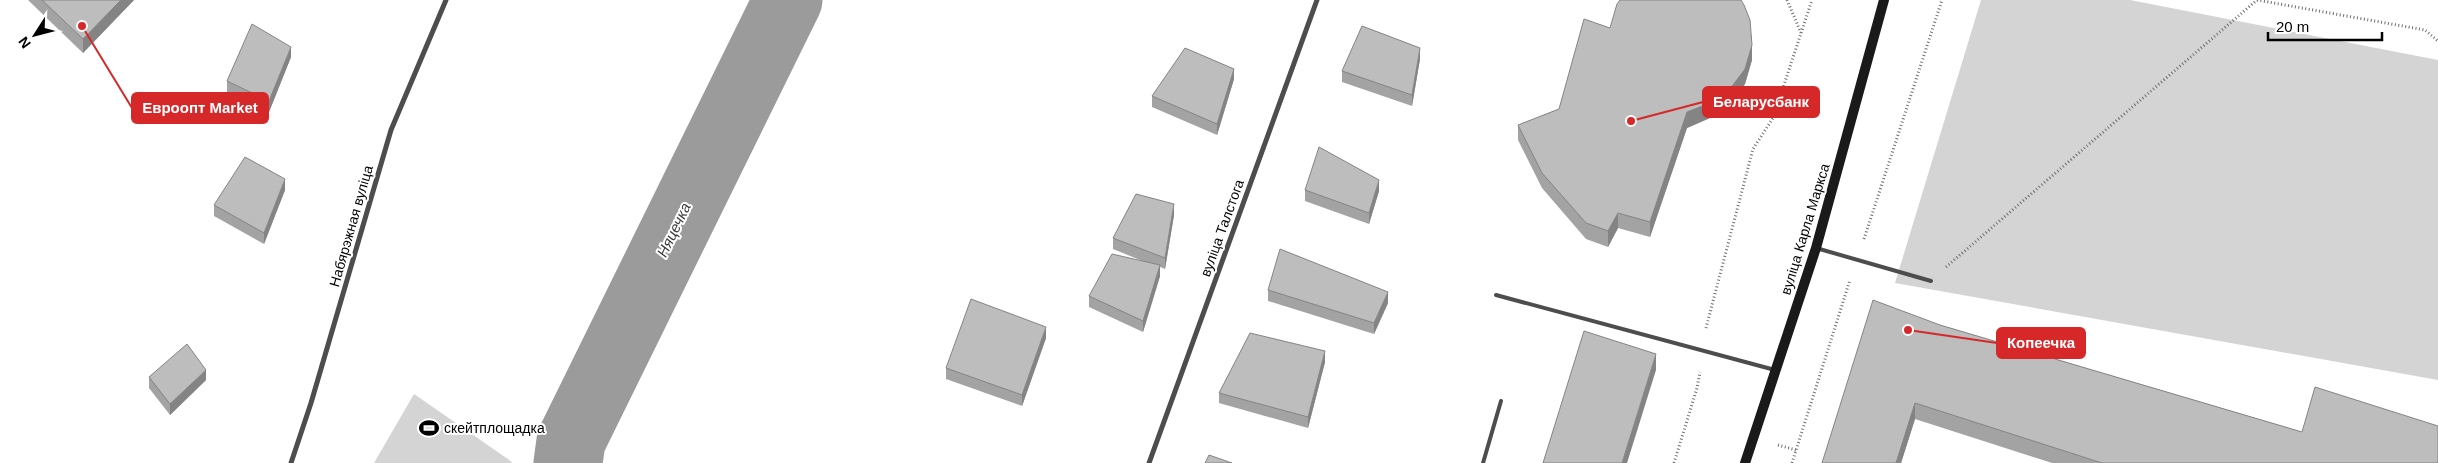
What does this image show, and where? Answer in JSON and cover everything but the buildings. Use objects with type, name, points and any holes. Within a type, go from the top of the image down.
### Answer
[{"type":"main road","name":"вуліца Карла Маркса","points":[[1745,463],[1816,248],[1884,0]]},
{"type":"street","name":"Набярэжная вуліца","points":[[291,463],[311,403],[391,130],[446,0]]},
{"type":"street","name":"вуліца Талстога","points":[[1149,463],[1316,0]]},
{"type":"lane","points":[[1816,248],[1931,281]]},
{"type":"lane","points":[[1496,295],[1775,370]]},
{"type":"lane","points":[[1483,463],[1501,401]]},
{"type":"path","points":[[1787,0],[1801,33]]},
{"type":"path","points":[[1674,463],[1697,388],[1705,331],[1753,149],[1773,118],[1812,0]]},
{"type":"path","points":[[1792,463],[1942,0]]},
{"type":"path","points":[[1931,281],[2257,0],[2425,30],[2438,42]]},
{"type":"shaded area","points":[[1981,0],[2130,0],[2438,60],[2438,380],[1895,283]]},
{"type":"shaded area","name":"скейтплощадка","points":[[414,394],[512,462],[374,463]]},
{"type":"waterway","name":"Няцечка","points":[[568,463],[571,441],[788,0]]},
{"type":"place","name":"Евроопт Market","points":[[82,26]]},
{"type":"place","name":"Беларусбанк","points":[[1631,121]]},
{"type":"place","name":"Копеечка","points":[[1908,330]]},
{"type":"place","name":"скейтплощадка","points":[[429,428]]}]
